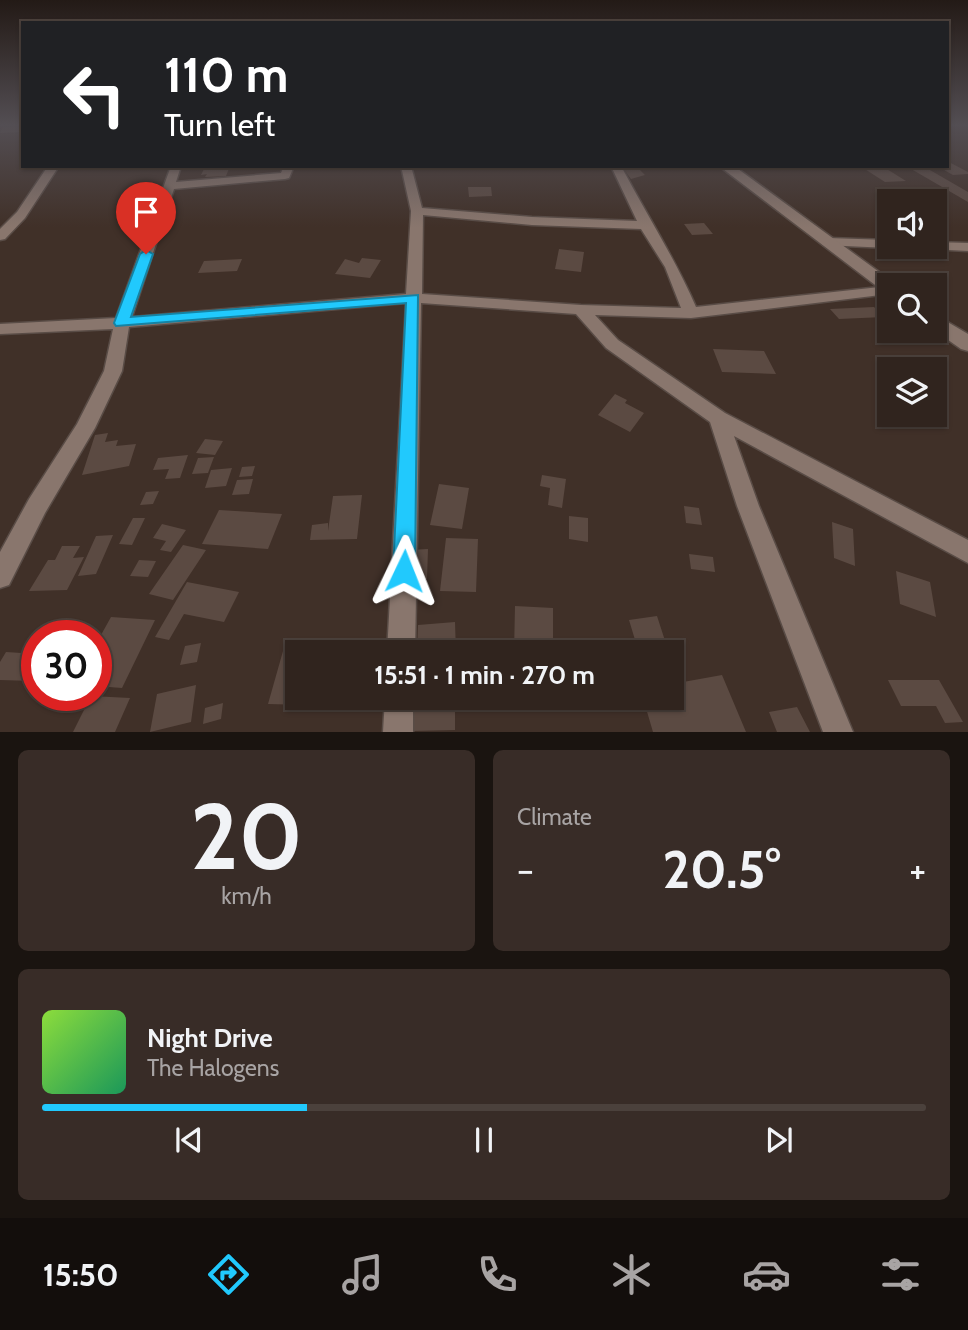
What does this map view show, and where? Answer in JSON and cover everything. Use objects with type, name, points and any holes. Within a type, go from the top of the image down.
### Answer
[{"type":"main road","points":[[727,168],[877,280]]},
{"type":"main road","points":[[947,329],[968,344]]},
{"type":"street","points":[[0,236],[21,215],[53,168]]},
{"type":"street","points":[[0,576],[37,506],[85,428],[113,372],[122,323],[176,168]]},
{"type":"street","points":[[171,186],[285,176],[288,168]]},
{"type":"street","points":[[401,640],[417,211],[406,168]]},
{"type":"street","points":[[617,168],[645,225],[672,267],[691,313]]},
{"type":"street","points":[[417,211],[565,223],[645,225]]},
{"type":"street","points":[[828,242],[877,244]]},
{"type":"street","points":[[947,246],[968,247]]},
{"type":"street","points":[[0,329],[122,323],[413,298],[581,310],[691,313],[877,290]]},
{"type":"street","points":[[581,310],[612,344],[718,418],[968,552]]},
{"type":"street","points":[[718,418],[748,506],[838,732]]},
{"type":"street","points":[[398,732],[399,710]]},
{"type":"building","points":[[949,162],[968,172],[968,174],[953,175],[941,168],[949,168]]},
{"type":"building","points":[[229,168],[226,176],[205,177],[207,174],[201,175],[204,169]]},
{"type":"building","points":[[623,168],[645,169],[640,170],[645,175],[631,179]]},
{"type":"building","points":[[863,168],[885,168],[906,181],[885,182]]},
{"type":"building","points":[[909,168],[926,168],[968,192],[968,202]]},
{"type":"building","points":[[468,187],[491,187],[492,196],[469,197]]},
{"type":"building","points":[[704,223],[713,234],[692,235],[684,224]]},
{"type":"building","points":[[559,249],[584,252],[581,272],[555,269]]},
{"type":"building","points":[[362,258],[381,260],[370,278],[335,274],[345,259],[359,263]]},
{"type":"building","points":[[242,259],[237,271],[198,273],[204,261]]},
{"type":"building","points":[[874,307],[877,317],[839,319],[830,309]]},
{"type":"building","points":[[713,349],[764,351],[776,374],[722,372]]},
{"type":"building","points":[[615,394],[644,413],[630,432],[598,415]]},
{"type":"building","points":[[108,433],[105,442],[118,440],[116,446],[136,444],[129,466],[82,475],[95,435]]},
{"type":"building","points":[[205,439],[223,441],[215,455],[196,453]]},
{"type":"building","points":[[188,455],[180,478],[165,479],[169,469],[153,470],[158,458]]},
{"type":"building","points":[[214,457],[208,473],[192,474],[198,458]]},
{"type":"building","points":[[255,466],[252,476],[239,477],[242,467]]},
{"type":"building","points":[[232,468],[226,486],[205,488],[211,470]]},
{"type":"building","points":[[542,475],[566,479],[562,508],[548,505],[550,488],[540,486]]},
{"type":"building","points":[[253,479],[249,494],[232,495],[237,480]]},
{"type":"building","points":[[439,484],[469,488],[462,529],[430,525]]},
{"type":"building","points":[[159,491],[153,504],[140,505],[146,492]]},
{"type":"building","points":[[362,495],[357,539],[310,540],[312,525],[328,523],[328,531],[333,496]]},
{"type":"building","points":[[684,506],[699,508],[702,525],[686,523]]},
{"type":"building","points":[[219,510],[282,514],[268,549],[202,544]]},
{"type":"building","points":[[569,516],[588,518],[588,542],[569,539]]},
{"type":"building","points":[[133,518],[145,518],[132,545],[119,544]]},
{"type":"building","points":[[832,522],[853,529],[855,566],[834,558]]},
{"type":"building","points":[[162,524],[186,530],[171,552],[160,550],[166,541],[153,538]]},
{"type":"building","points":[[113,535],[96,574],[78,576],[96,536]]},
{"type":"building","points":[[446,538],[478,539],[476,592],[440,591]]},
{"type":"building","points":[[183,545],[206,550],[173,600],[149,594]]},
{"type":"building","points":[[62,546],[80,546],[73,558],[84,557],[67,590],[29,591],[48,560],[55,560]]},
{"type":"building","points":[[428,549],[427,579],[406,580],[408,550]]},
{"type":"building","points":[[689,554],[713,557],[715,572],[691,569]]},
{"type":"building","points":[[139,560],[156,561],[148,577],[130,576]]},
{"type":"building","points":[[896,571],[930,582],[936,617],[900,604]]},
{"type":"building","points":[[187,582],[239,592],[224,622],[184,614],[169,640],[155,637]]},
{"type":"building","points":[[515,606],[553,608],[553,640],[514,640]]},
{"type":"building","points":[[657,616],[665,640],[635,640],[629,620]]},
{"type":"building","points":[[111,617],[155,620],[122,688],[112,687],[112,620],[109,620]]},
{"type":"building","points":[[455,622],[456,640],[417,640],[418,625]]},
{"type":"building","points":[[201,643],[197,662],[180,665],[185,646]]},
{"type":"building","points":[[285,644],[285,704],[268,704]]},
{"type":"building","points":[[6,652],[21,653],[21,681],[0,680],[0,662]]},
{"type":"building","points":[[722,675],[746,732],[653,732],[647,710],[684,710],[684,682]]},
{"type":"building","points":[[888,680],[939,680],[963,722],[945,723],[936,706],[901,706]]},
{"type":"building","points":[[196,685],[191,722],[150,732],[157,694]]},
{"type":"building","points":[[112,697],[130,698],[115,732],[73,732],[84,711],[112,711]]},
{"type":"building","points":[[223,703],[221,719],[203,724],[205,708]]},
{"type":"building","points":[[797,707],[810,732],[777,732],[769,712]]},
{"type":"building","points":[[413,710],[455,710],[455,730],[412,731]]},
{"type":"route","points":[[146,254],[122,323],[413,298],[404,571]]}]
